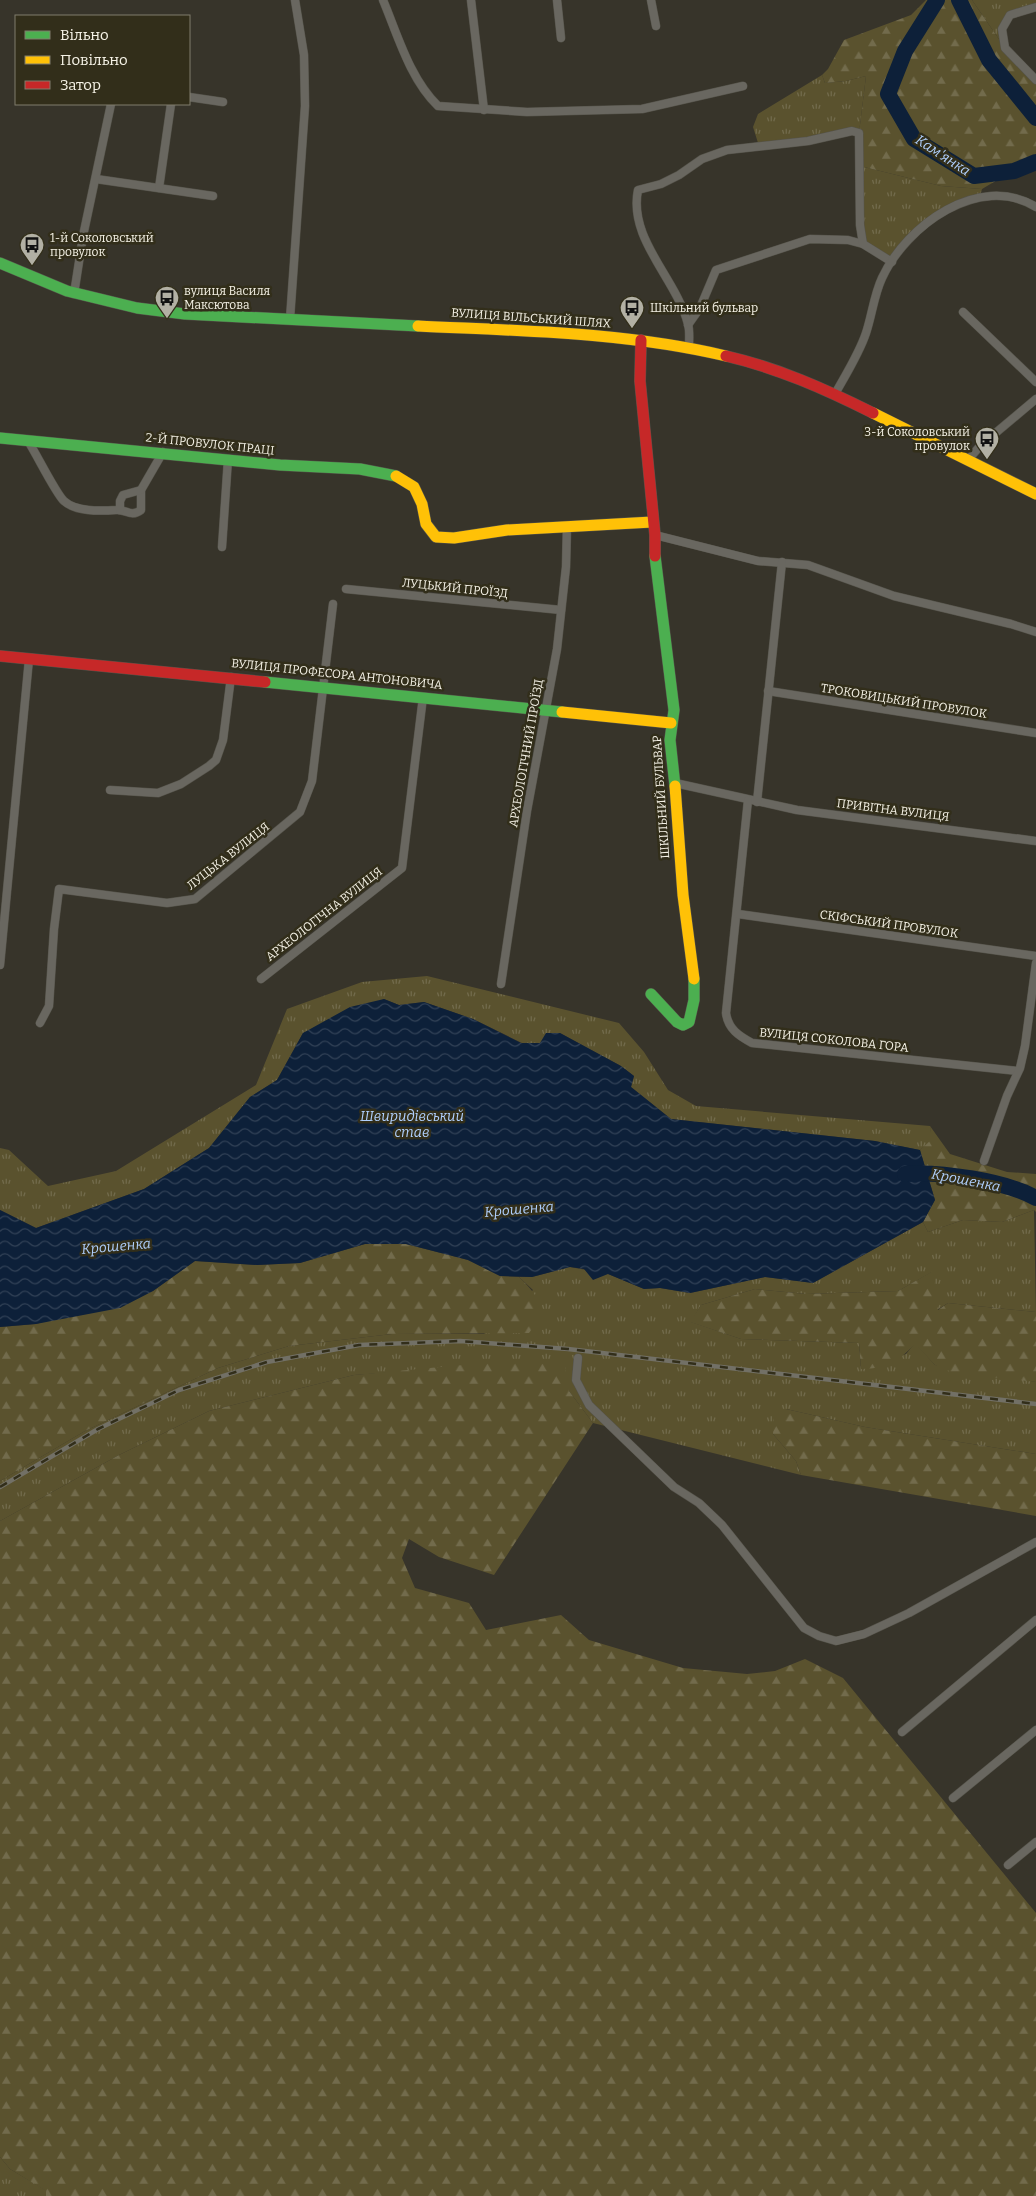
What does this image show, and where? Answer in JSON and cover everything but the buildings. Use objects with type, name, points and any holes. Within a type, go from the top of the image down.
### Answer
[{"type":"street","points":[[290,319],[305,106],[304,55],[295,0]]},
{"type":"street","points":[[384,0],[416,77],[426,94],[438,106],[484,110],[579,112],[642,109],[743,86]]},
{"type":"street","points":[[471,0],[484,110]]},
{"type":"street","points":[[557,0],[561,38]]},
{"type":"street","points":[[651,0],[656,26]]},
{"type":"street","points":[[1036,7],[1010,15],[1002,29],[1005,48],[1036,80]]},
{"type":"street","points":[[190,97],[223,102]]},
{"type":"street","points":[[74,294],[83,236],[110,105]]},
{"type":"street","points":[[159,188],[171,105]]},
{"type":"street","points":[[689,346],[688,324],[678,298],[648,248],[636,202],[638,190],[661,184],[702,158],[727,150],[808,141],[852,131],[859,133],[860,226],[863,244]]},
{"type":"street","points":[[96,179],[213,196]]},
{"type":"street","points":[[835,394],[865,335],[882,278],[902,246],[943,211],[980,196],[1026,201],[1036,208]]},
{"type":"street","points":[[688,324],[700,308],[716,270],[810,239],[848,240],[863,244],[892,262]]},
{"type":"street","name":"ВУЛИЦЯ ВІЛЬСЬКИЙ ШЛЯХ","points":[[0,263],[24,275],[74,294],[133,308],[177,313],[641,340],[689,346],[777,370],[835,394],[1036,494]]},
{"type":"street","points":[[963,312],[1036,382]]},
{"type":"street","name":"ШКІЛЬНИЙ БУЛЬВАР","points":[[641,340],[640,381],[652,522],[655,536],[655,561],[674,710],[669,750],[675,783],[678,846],[687,931],[694,973],[692,1014],[689,1022],[683,1024],[677,1022],[651,994]]},
{"type":"street","points":[[968,460],[980,446],[1036,399]]},
{"type":"street","name":"2-Й ПРОВУЛОК ПРАЦІ","points":[[0,438],[394,475],[414,487],[422,504],[426,524],[436,537],[449,539],[506,531],[567,526]]},
{"type":"street","points":[[28,441],[64,501],[88,510],[120,510],[128,515],[136,514],[141,510],[141,490],[163,452]]},
{"type":"street","points":[[222,547],[228,459]]},
{"type":"street","points":[[120,510],[120,501],[124,495],[141,490]]},
{"type":"street","points":[[567,526],[623,526],[652,522]]},
{"type":"street","name":"АРХЕОЛОГІЧНИЙ ПРОЇЗД","points":[[501,984],[545,711],[557,649],[567,526]]},
{"type":"street","points":[[655,536],[758,561],[808,565],[894,596],[1036,632]]},
{"type":"street","points":[[757,802],[782,562]]},
{"type":"street","name":"ЛУЦЬКИЙ ПРОЇЗД","points":[[346,589],[561,610]]},
{"type":"street","name":"ЛУЦЬКА ВУЛИЦЯ","points":[[40,1022],[49,1006],[59,889],[167,903],[195,899],[300,812],[312,781],[334,604]]},
{"type":"street","name":"ВУЛИЦЯ ПРОФЕСОРА АНТОНОВИЧА","points":[[0,656],[231,677],[671,723]]},
{"type":"street","points":[[0,965],[29,658]]},
{"type":"street","points":[[110,790],[158,793],[181,784],[216,760],[223,740],[231,677]]},
{"type":"street","name":"ТРОКОВИЦЬКИЙ ПРОВУЛОК","points":[[768,691],[1036,733]]},
{"type":"street","name":"АРХЕОЛОГІЧНА ВУЛИЦЯ","points":[[261,979],[402,868],[423,697]]},
{"type":"street","points":[[675,783],[748,800]]},
{"type":"street","name":"ПРИВІТНА ВУЛИЦЯ","points":[[748,800],[796,810],[1036,841]]},
{"type":"street","name":"ВУЛИЦЯ СОКОЛОВА ГОРА","points":[[748,800],[738,914],[726,1013],[728,1024],[752,1043],[1018,1072]]},
{"type":"street","name":"СКІФСЬКИЙ ПРОВУЛОК","points":[[738,914],[1036,956]]},
{"type":"street","points":[[984,1161],[1007,1096],[1018,1072],[1025,1046],[1036,963]]},
{"type":"street","points":[[578,1358],[576,1380],[589,1405],[674,1487],[699,1504],[722,1525],[804,1628],[819,1636],[836,1641],[864,1634],[909,1613],[1036,1542]]},
{"type":"street","points":[[902,1732],[1036,1620]]},
{"type":"street","points":[[953,1798],[1036,1730]]},
{"type":"street","points":[[1008,1865],[1036,1842]]},
{"type":"green space","points":[[926,0],[972,0],[1005,48],[1036,80],[1036,115],[1033,115],[1036,125],[1036,157],[982,189],[941,186],[860,166],[859,133],[866,76],[846,81],[825,83],[822,75],[828,69],[844,40],[911,15]]},
{"type":"green space","points":[[972,0],[1036,0],[1036,7],[1010,15],[1002,29],[1005,48]]},
{"type":"green space","points":[[822,75],[825,83],[846,81],[866,76],[859,133],[759,146],[753,127],[758,114]]},
{"type":"green space","points":[[860,166],[941,186],[982,189],[980,196],[943,211],[902,246],[892,262],[863,244]]},
{"type":"green space","points":[[427,976],[619,1023],[644,1052],[668,1090],[696,1106],[930,1126],[932,1140],[920,1150],[875,1141],[671,1119],[631,1087],[634,1076],[621,1066],[560,1033],[540,1043],[522,1043],[473,1019],[424,1002],[399,1005],[384,999],[303,1033],[277,1080],[250,1097],[209,1148],[144,1189],[36,1228],[0,1210],[0,1148],[9,1150],[48,1186],[116,1171],[256,1085],[287,1009],[362,982]]},
{"type":"green space","points":[[930,1126],[950,1154],[1007,1172],[1036,1174],[1036,1212],[1034,1210],[1002,1222],[963,1220],[928,1232],[923,1222],[935,1200],[920,1150],[931,1140]]},
{"type":"green space","points":[[1034,1210],[1036,1312],[948,1303],[937,1310],[932,1272],[898,1291],[806,1294],[755,1289],[701,1305],[691,1322],[741,1339],[859,1343],[861,1369],[906,1354],[915,1343],[935,1365],[1036,1382],[1036,1454],[865,1427],[786,1409],[773,1434],[796,1461],[801,1475],[593,1423],[569,1391],[422,1370],[354,1375],[209,1411],[119,1455],[0,1521],[0,1481],[85,1431],[218,1368],[289,1346],[392,1334],[484,1334],[533,1290],[519,1277],[532,1277],[570,1267],[608,1274],[644,1289],[660,1288],[690,1293],[765,1277],[813,1283],[923,1222],[928,1232],[963,1220],[1002,1222]]},
{"type":"green space","points":[[365,1244],[406,1244],[468,1260],[500,1276],[519,1277],[532,1290],[539,1303],[538,1317],[535,1324],[529,1333],[392,1334],[289,1346],[218,1368],[85,1431],[0,1481],[0,1327],[36,1324],[153,1291],[195,1261],[257,1265],[300,1263]]},
{"type":"green space","points":[[933,1271],[938,1310],[948,1303],[1036,1312],[1036,1382],[954,1373],[935,1365],[915,1344],[897,1360],[885,1366],[861,1369],[859,1343],[741,1339],[690,1322],[701,1305],[755,1289],[806,1294],[898,1291]]},
{"type":"green space","points":[[495,1362],[565,1365],[569,1391],[593,1423],[494,1575],[439,1557],[409,1539],[402,1558],[415,1588],[469,1603],[486,1630],[561,1615],[589,1640],[683,1668],[747,1674],[775,1671],[805,1659],[843,1678],[1036,1913],[1036,2196],[46,2196],[46,2191],[10,2169],[0,2157],[0,1521],[119,1455],[209,1411],[354,1375]]},
{"type":"green space","points":[[786,1409],[865,1427],[1036,1454],[1036,1516],[801,1475],[796,1461],[773,1434],[774,1411]]},
{"type":"green space","points":[[0,2157],[10,2169],[47,2191],[46,2196],[0,2196]]},
{"type":"water","name":"Швиридівський став","points":[[384,999],[399,1005],[424,1002],[473,1019],[521,1043],[540,1043],[546,1033],[560,1033],[621,1066],[634,1076],[631,1087],[671,1119],[875,1141],[920,1150],[935,1200],[923,1222],[813,1283],[765,1277],[690,1293],[660,1288],[644,1289],[608,1274],[593,1280],[584,1269],[570,1267],[532,1277],[500,1276],[468,1260],[406,1244],[365,1244],[300,1263],[257,1265],[195,1261],[153,1291],[120,1308],[36,1324],[0,1327],[0,1210],[36,1228],[144,1189],[209,1148],[250,1097],[277,1080],[303,1033],[350,1007]]},
{"type":"waterway","name":"Кам'янка","points":[[937,0],[905,51],[888,94],[914,139],[974,176],[1014,171],[1036,162]]},
{"type":"waterway","name":"Кам'янка","points":[[959,0],[989,60],[1036,118]]},
{"type":"waterway","name":"Крошенка","points":[[905,1174],[936,1174],[972,1178],[1008,1187],[1036,1198]]},
{"type":"railway","points":[[0,1487],[98,1429],[179,1390],[267,1362],[359,1345],[460,1341],[568,1349],[1036,1404]]},
{"type":"traffic: fast","points":[[0,263],[67,291],[137,308],[185,314],[418,326]]},
{"type":"traffic: fast","points":[[0,438],[280,465],[360,469],[396,476]]},
{"type":"traffic: fast","points":[[655,556],[674,710],[670,740],[675,786]]},
{"type":"traffic: fast","points":[[265,682],[562,712]]},
{"type":"traffic: fast","points":[[651,994],[677,1022],[683,1025],[689,1022],[694,1000],[694,979]]},
{"type":"traffic: slow","points":[[418,326],[534,331],[611,337],[688,348],[726,356]]},
{"type":"traffic: slow","points":[[873,413],[1036,494]]},
{"type":"traffic: slow","points":[[396,476],[414,487],[422,504],[426,524],[436,537],[454,538],[507,530],[652,522]]},
{"type":"traffic: slow","points":[[562,712],[671,723]]},
{"type":"traffic: slow","points":[[675,786],[683,895],[694,979]]},
{"type":"traffic: jam","points":[[641,340],[640,381],[655,535],[655,556]]},
{"type":"traffic: jam","points":[[726,356],[801,380],[873,413]]},
{"type":"traffic: jam","points":[[0,656],[265,682]]},
{"type":"place","name":"1-й Соколовський провулок","points":[[32,266]]},
{"type":"place","name":"вулиця Василя Максютова","points":[[167,319]]},
{"type":"place","name":"Шкільний бульвар","points":[[632,329]]},
{"type":"place","name":"3-й Соколовський провулок","points":[[987,460]]}]
